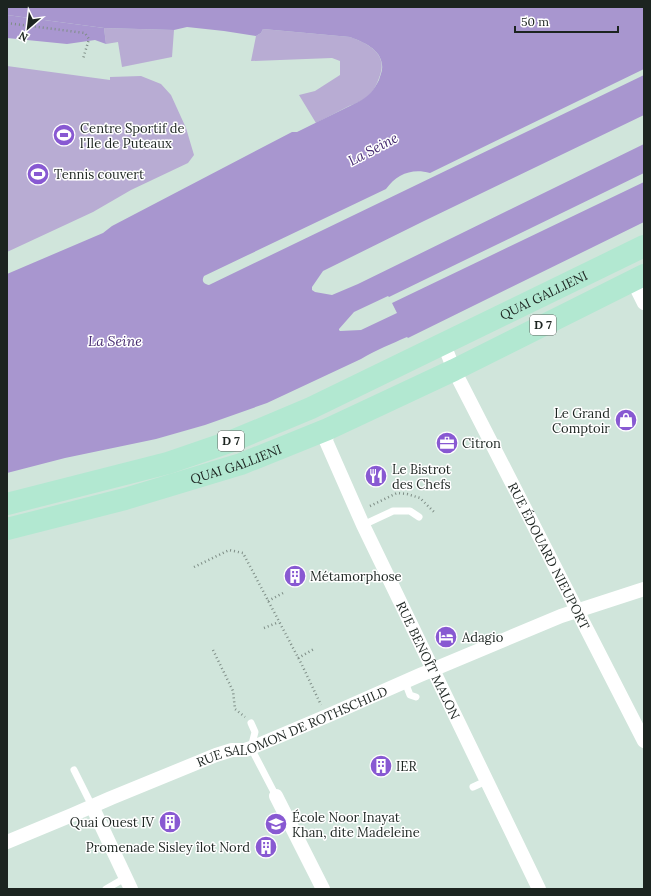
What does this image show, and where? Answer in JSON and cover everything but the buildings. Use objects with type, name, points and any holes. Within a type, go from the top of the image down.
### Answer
[{"type":"main road","name":"QUAI GALLIENI","points":[[7,504],[168,463],[232,441],[311,408],[644,246]]},
{"type":"main road","name":"QUAI GALLIENI","points":[[7,529],[125,499],[240,464],[328,429],[454,370],[638,278]]},
{"type":"street","points":[[638,278],[644,303]]},
{"type":"street","points":[[443,344],[454,370]]},
{"type":"street","name":"RUE ÉDOUARD NIEUPORT","points":[[454,370],[644,741]]},
{"type":"street","name":"RUE BENOÎT MALON","points":[[328,429],[326,441],[363,525],[539,889]]},
{"type":"street","name":"RUE SALOMON DE ROTHSCHILD","points":[[7,842],[216,756],[232,750],[252,748],[561,616],[644,588]]},
{"type":"street","points":[[276,796],[323,889]]},
{"type":"street","points":[[92,806],[128,884]]},
{"type":"lane","points":[[363,525],[393,511],[410,511],[419,517]]},
{"type":"lane","points":[[405,682],[410,695],[416,697]]},
{"type":"lane","points":[[251,723],[255,732],[252,748],[276,796]]},
{"type":"lane","points":[[74,770],[92,806]]},
{"type":"lane","points":[[473,787],[486,780]]},
{"type":"lane","points":[[106,888],[128,884]]},
{"type":"path","points":[[7,22],[85,33],[89,39],[83,59]]},
{"type":"path","points":[[194,567],[229,550],[243,553],[327,716]]},
{"type":"path","points":[[268,601],[285,592]]},
{"type":"path","points":[[264,628],[279,622]]},
{"type":"path","points":[[298,658],[314,649]]},
{"type":"path","points":[[213,650],[233,691],[235,709],[251,723]]},
{"type":"shaded area","points":[[7,15],[104,28],[106,44],[95,40],[67,44],[7,38]]},
{"type":"shaded area","points":[[104,28],[174,30],[172,57],[122,67],[118,42],[106,44]]},
{"type":"shaded area","points":[[263,29],[350,37],[364,43],[375,51],[381,62],[381,70],[376,85],[372,92],[364,99],[316,123],[299,95],[315,91],[340,75],[340,61],[332,58],[251,61],[256,36],[261,33]]},
{"type":"shaded area","name":"Centre Sportif de l'Ile de Puteaux","points":[[7,66],[110,80],[110,77],[141,76],[161,84],[171,95],[186,128],[194,155],[188,163],[131,190],[93,212],[7,252]]},
{"type":"water","name":"La Seine","points":[[7,7],[644,7],[644,69],[430,173],[417,171],[400,176],[395,179],[386,189],[204,276],[203,281],[209,285],[644,75],[644,115],[323,271],[312,287],[312,290],[315,292],[332,295],[358,284],[644,144],[644,173],[389,297],[388,296],[354,312],[339,330],[361,330],[397,313],[392,303],[644,182],[644,222],[408,338],[407,337],[384,347],[267,403],[205,425],[156,439],[65,458],[7,473],[7,274],[103,233],[112,226],[292,132],[297,132],[360,101],[369,95],[375,87],[379,80],[382,67],[381,59],[375,50],[350,37],[263,29],[261,33],[256,36],[187,27],[174,30],[104,28],[7,15]]},
{"type":"place","name":"Centre Sportif de l'Ile de Puteaux","points":[[64,135]]},
{"type":"place","name":"Tennis couvert","points":[[38,174]]},
{"type":"place","name":"Le Grand Comptoir","points":[[626,420]]},
{"type":"place","name":"Citron","points":[[447,443]]},
{"type":"place","name":"Le Bistrot des Chefs","points":[[376,476]]},
{"type":"place","name":"Métamorphose","points":[[295,576]]},
{"type":"place","name":"Adagio","points":[[446,637]]},
{"type":"place","name":"IER","points":[[381,766]]},
{"type":"place","name":"Quai Ouest IV","points":[[170,822]]},
{"type":"place","name":"École Noor Inayat Khan, dite Madeleine","points":[[276,824]]},
{"type":"place","name":"Promenade Sisley îlot Nord","points":[[266,847]]}]
